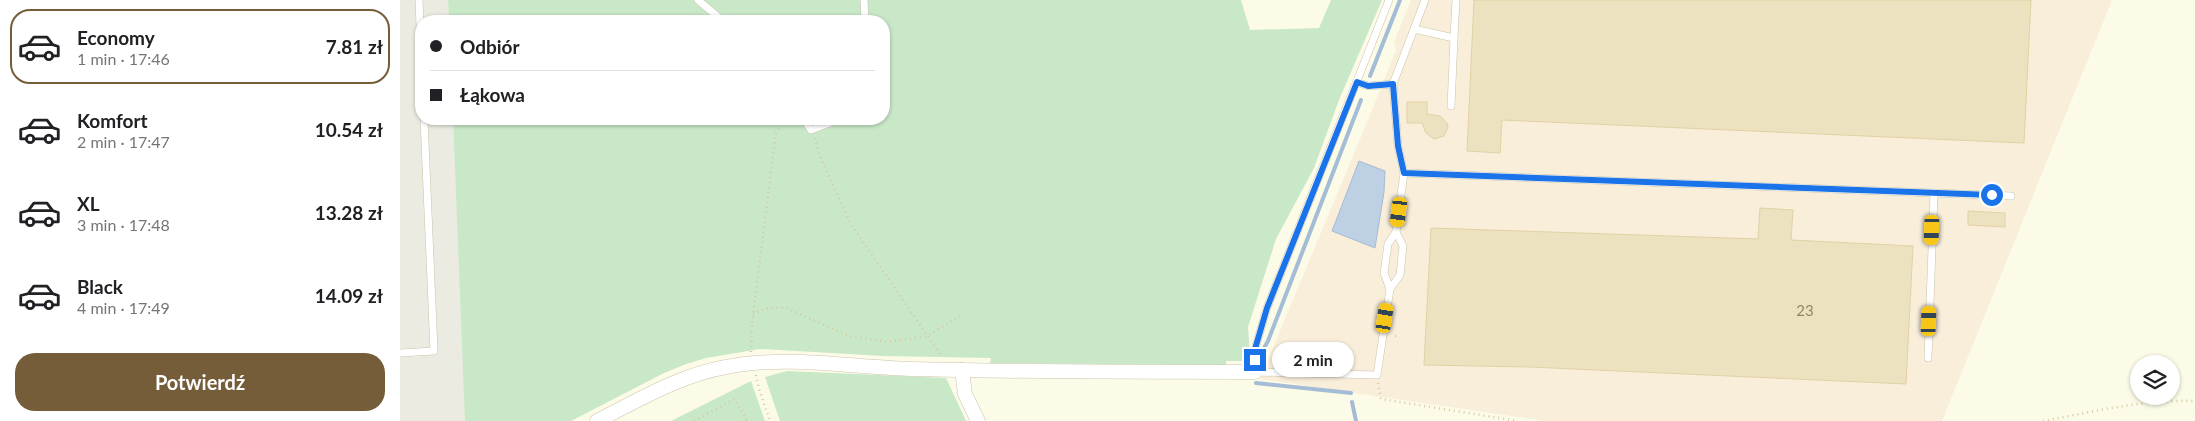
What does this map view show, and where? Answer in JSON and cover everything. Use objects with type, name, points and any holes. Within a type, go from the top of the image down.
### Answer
[{"type":"street","points":[[598,421],[655,391],[693,375],[726,366],[753,363],[800,362],[876,368],[962,370],[1255,372]]},
{"type":"street","points":[[962,370],[965,394],[978,421]]},
{"type":"lane","points":[[419,0],[420,15]]},
{"type":"lane","points":[[698,0],[716,15]]},
{"type":"lane","points":[[864,0],[865,15]]},
{"type":"lane","points":[[1389,0],[1265,315],[1255,349],[1255,372],[1377,375],[1390,289],[1400,275],[1403,246],[1396,232]]},
{"type":"lane","points":[[1390,289],[1384,273],[1388,244],[1396,232],[1404,173],[1398,146],[1393,84],[1425,0]]},
{"type":"lane","points":[[1451,106],[1456,0]]},
{"type":"lane","points":[[1414,29],[1454,38]]},
{"type":"lane","points":[[1357,82],[1368,86],[1393,84]]},
{"type":"lane","points":[[400,353],[434,351],[424,125]]},
{"type":"lane","points":[[808,125],[811,130],[824,125]]},
{"type":"lane","points":[[1404,173],[2011,196]]},
{"type":"lane","points":[[1928,358],[1934,193]]},
{"type":"path","points":[[770,421],[759,389],[753,363],[751,340],[776,132],[781,125]]},
{"type":"path","points":[[811,130],[819,155],[851,224],[936,350]]},
{"type":"path","points":[[754,314],[770,307],[787,308],[849,336],[888,342],[927,336],[960,316]]},
{"type":"path","points":[[1377,375],[1380,400],[1518,421]]},
{"type":"path","points":[[694,421],[735,399],[746,421]]},
{"type":"path","points":[[2043,421],[2112,408],[2181,400],[2195,401]]},
{"type":"shaded area","points":[[400,0],[448,0],[449,15],[415,15],[415,125],[453,125],[466,421],[400,421]]},
{"type":"shaded area","points":[[1411,0],[2112,0],[1942,421],[1545,421],[1260,379],[1396,50],[1394,42]]},
{"type":"green space","points":[[448,0],[1241,0],[1250,30],[1319,28],[1331,0],[1382,0],[1339,100],[1314,168],[1276,239],[1248,327],[1250,355],[1246,361],[1226,361],[1226,365],[990,363],[991,358],[883,356],[760,349],[706,358],[686,364],[664,373],[571,421],[465,421],[453,125],[890,125],[890,15],[449,15]]},
{"type":"green space","points":[[787,371],[946,378],[966,421],[780,421],[765,377]]},
{"type":"green space","points":[[751,381],[765,421],[671,421]]},
{"type":"water","points":[[1359,161],[1385,171],[1384,192],[1375,248],[1332,231]]},
{"type":"building","points":[[1474,0],[2031,0],[2024,143],[1502,120],[1500,153],[1467,151]]},
{"type":"building","points":[[1407,102],[1427,102],[1427,114],[1440,116],[1447,123],[1448,127],[1444,136],[1434,139],[1426,133],[1422,123],[1407,123]]},
{"type":"building","points":[[1760,208],[1793,210],[1791,240],[1913,246],[1906,384],[1530,367],[1424,365],[1431,228],[1758,239]]},
{"type":"building","points":[[1968,211],[2005,213],[2005,227],[1968,225]]},
{"type":"waterway","points":[[1370,76],[1400,0]]},
{"type":"waterway","points":[[1264,348],[1361,100]]},
{"type":"waterway","points":[[1256,383],[1351,393]]},
{"type":"waterway","points":[[1352,402],[1356,421]]},
{"type":"route","points":[[1255,360],[1255,349],[1267,308],[1357,82],[1368,86],[1381,83],[1393,84],[1398,146],[1404,173],[1992,195]]}]
